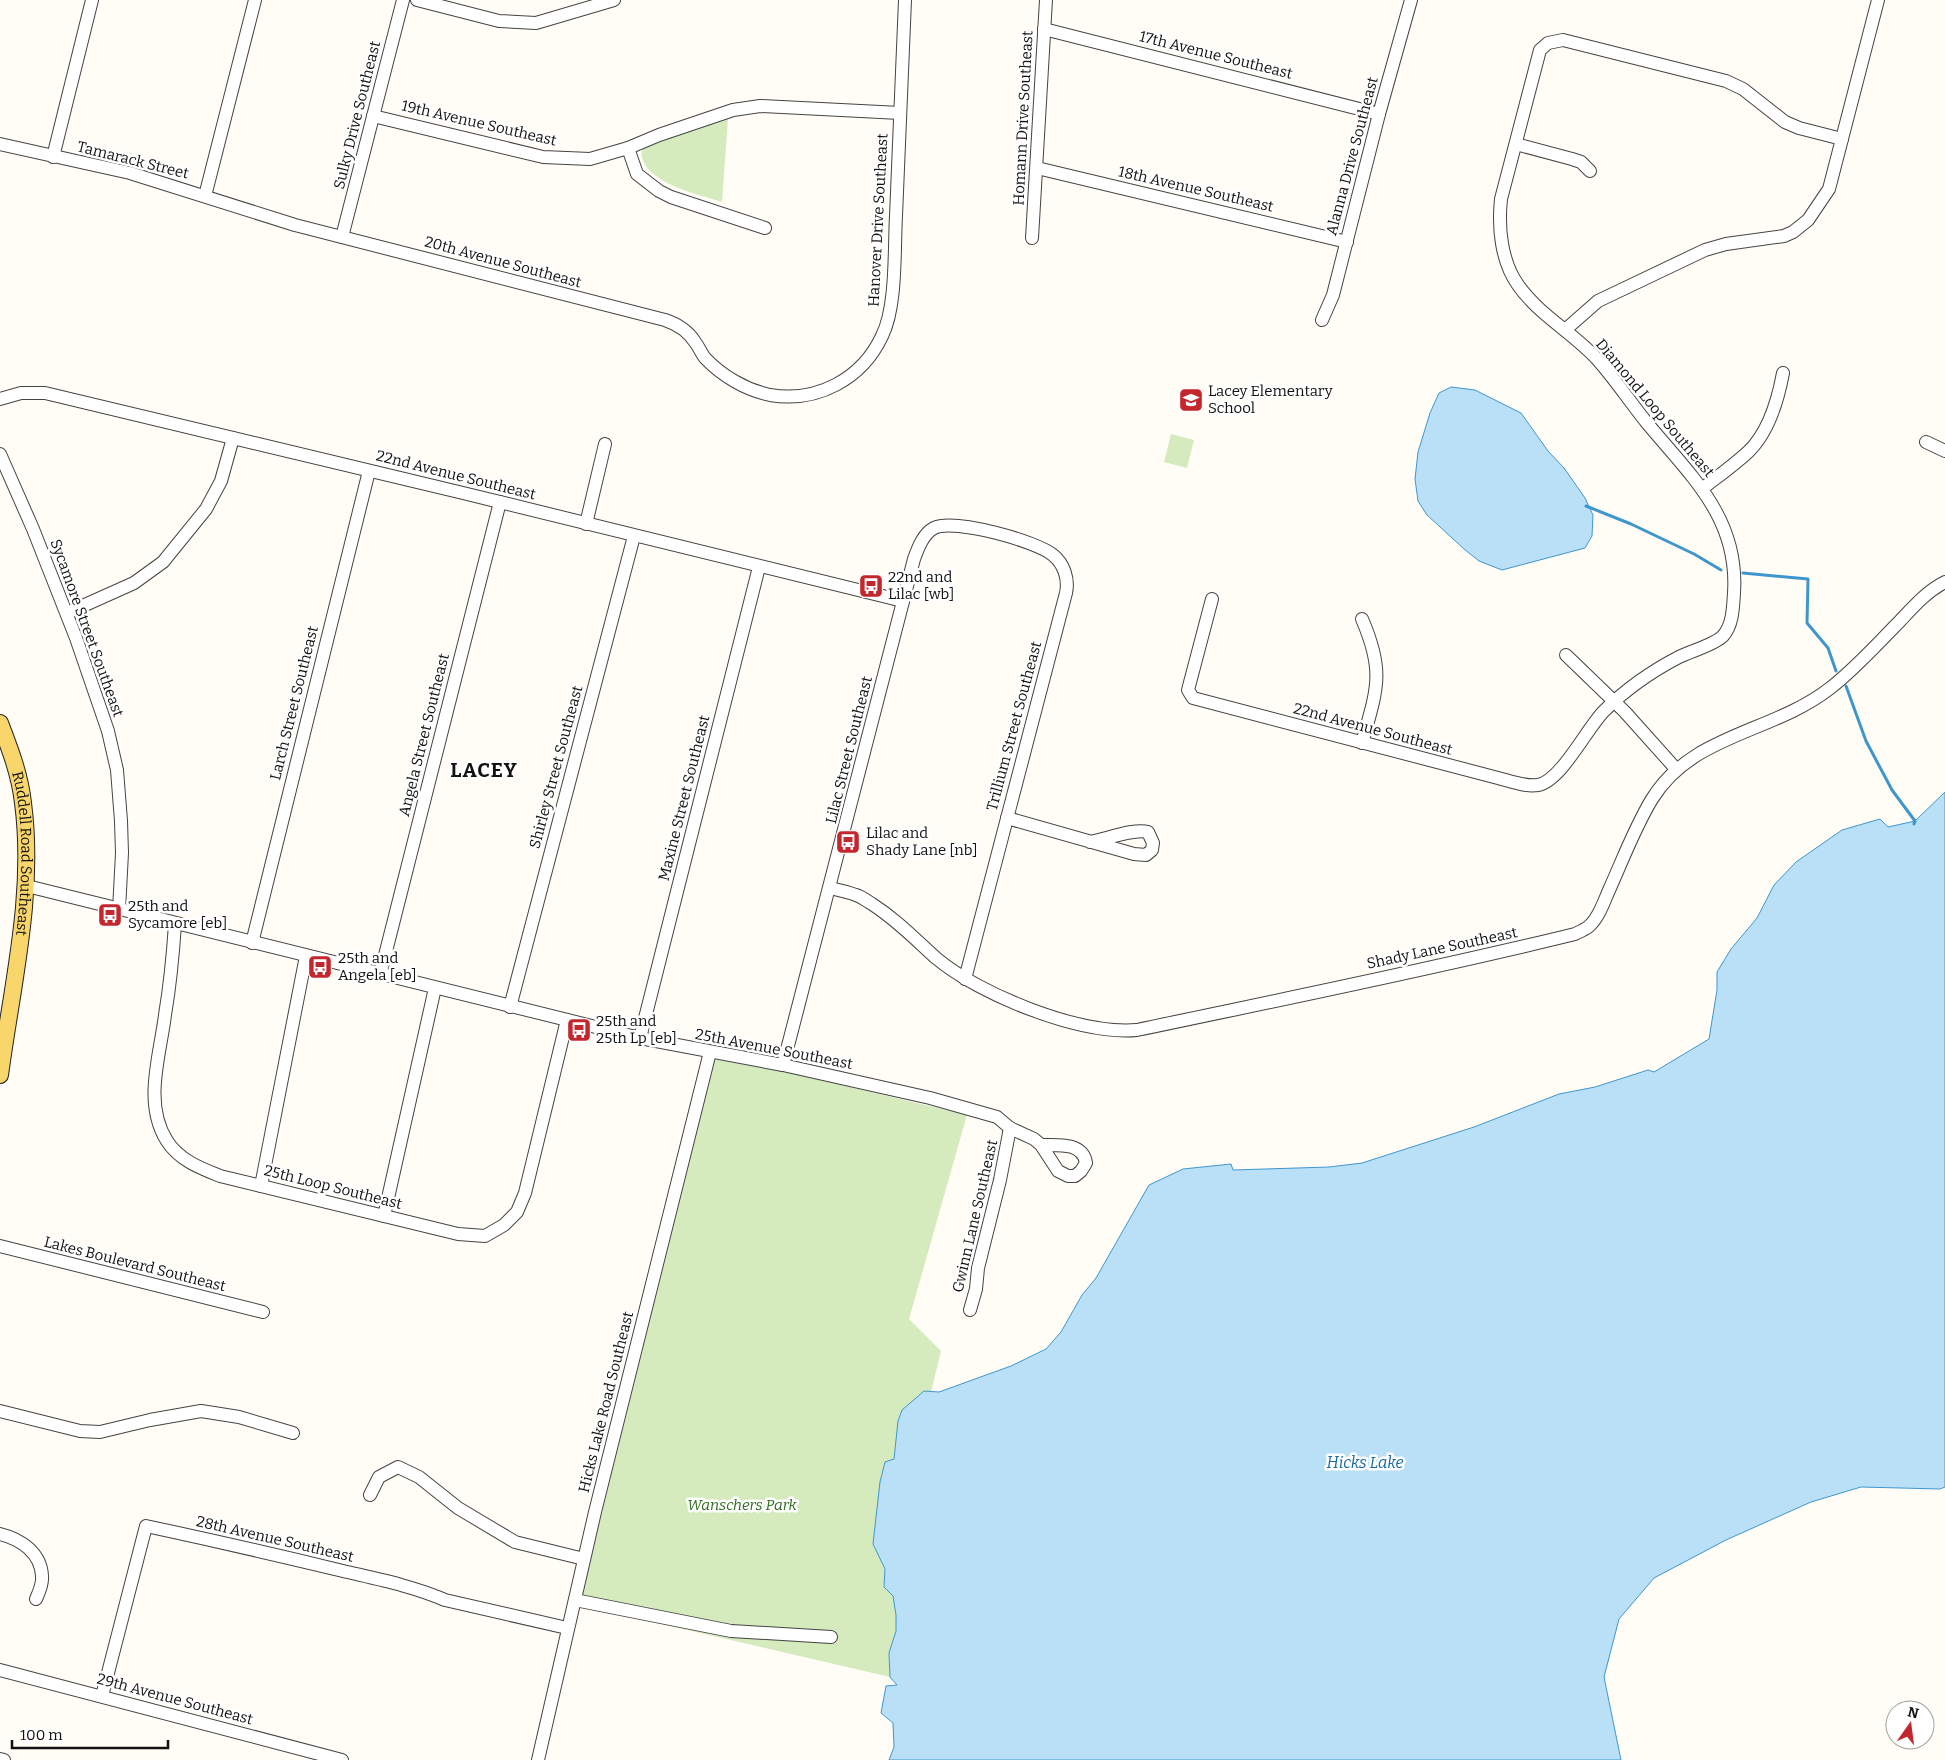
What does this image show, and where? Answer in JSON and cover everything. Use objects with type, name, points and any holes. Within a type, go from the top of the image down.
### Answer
[{"type":"main road","name":"Ruddell Road Southeast","points":[[0,723],[16,767],[23,802],[27,847],[27,886],[0,1075]]},
{"type":"street","points":[[53,157],[92,0]]},
{"type":"street","points":[[205,196],[255,0]]},
{"type":"street","name":"Sulky Drive Southeast","points":[[342,237],[403,0]]},
{"type":"street","points":[[417,0],[499,20],[536,23],[614,0]]},
{"type":"street","name":"Hanover Drive Southeast","points":[[772,395],[813,394],[831,389],[846,380],[862,366],[874,352],[884,334],[891,299],[906,0]]},
{"type":"street","name":"Homann Drive Southeast","points":[[1032,238],[1046,0]]},
{"type":"street","name":"Alanna Drive Southeast","points":[[1322,320],[1333,295],[1379,114],[1411,0]]},
{"type":"street","points":[[1565,330],[1598,301],[1705,250],[1726,244],[1784,236],[1793,232],[1808,220],[1829,189],[1878,0]]},
{"type":"street","name":"17th Avenue Southeast","points":[[1044,29],[1379,114]]},
{"type":"street","name":"Diamond Loop Southeast","points":[[1546,782],[1564,766],[1597,718],[1614,701],[1655,670],[1723,636],[1729,625],[1734,592],[1734,560],[1724,526],[1702,489],[1597,359],[1544,314],[1516,283],[1504,250],[1499,217],[1501,199],[1540,50],[1548,43],[1563,40],[1726,81],[1743,89],[1785,122],[1799,128],[1842,139]]},
{"type":"street","name":"19th Avenue Southeast","points":[[373,116],[543,157],[590,159],[628,148],[659,135],[733,110],[760,106],[900,113]]},
{"type":"street","name":"Tamarack Street","points":[[0,144],[130,173],[205,196]]},
{"type":"street","points":[[1516,144],[1581,162],[1590,171]]},
{"type":"street","points":[[628,148],[637,174],[659,191],[671,197],[765,228]]},
{"type":"street","name":"18th Avenue Southeast","points":[[1037,168],[1347,242]]},
{"type":"street","name":"20th Avenue Southeast","points":[[205,196],[294,225],[676,324],[695,340],[704,357],[722,372],[753,391],[772,395]]},
{"type":"street","points":[[1702,489],[1749,451],[1758,441],[1776,403],[1783,373]]},
{"type":"street","name":"22nd Avenue Southeast","points":[[0,399],[21,393],[45,393],[903,601]]},
{"type":"street","points":[[66,613],[134,583],[163,562],[206,509],[221,481],[233,438]]},
{"type":"street","points":[[1945,445],[1926,442],[1945,451]]},
{"type":"street","points":[[586,524],[605,444]]},
{"type":"street","name":"Sycamore Street Southeast","points":[[0,454],[33,529],[66,613],[108,731],[117,770],[122,853],[119,910]]},
{"type":"street","name":"Larch Street Southeast","points":[[252,943],[369,471]]},
{"type":"street","name":"Angela Street Southeast","points":[[380,975],[500,502]]},
{"type":"street","name":"Lilac Street Southeast","points":[[784,1065],[914,559],[923,538],[934,528],[960,525],[986,531]]},
{"type":"street","name":"Trillium Street Southeast","points":[[965,979],[1066,593],[1067,582],[1065,572],[1060,563],[1044,549],[986,531]]},
{"type":"street","name":"Shirley Street Southeast","points":[[510,1007],[634,536]]},
{"type":"street","name":"Maxine Street Southeast","points":[[640,1038],[759,566]]},
{"type":"street","name":"Shady Lane Southeast","points":[[830,888],[858,895],[890,915],[937,958],[965,979],[999,997],[1058,1018],[1117,1032],[1131,1031],[1439,967],[1575,934],[1587,928],[1599,912],[1652,799],[1676,769],[1688,759],[1711,746],[1774,720],[1825,692],[1855,666],[1918,602],[1945,582]]},
{"type":"street","name":"22nd Avenue Southeast","points":[[1212,598],[1188,690],[1193,698],[1528,785],[1546,782]]},
{"type":"street","points":[[1362,619],[1372,642],[1377,678],[1376,693],[1362,743]]},
{"type":"street","points":[[1566,655],[1614,701],[1676,769]]},
{"type":"street","points":[[1007,818],[1090,842]]},
{"type":"street","name":"25th Avenue Southeast","points":[[27,886],[640,1038],[784,1065],[930,1098],[997,1117],[1010,1128],[1034,1139],[1041,1145]]},
{"type":"street","name":"25th Loop Southeast","points":[[175,924],[169,992],[154,1087],[156,1120],[168,1143],[189,1163],[220,1176],[458,1234],[485,1236],[504,1225],[517,1212],[525,1193],[567,1020]]},
{"type":"street","points":[[261,1186],[306,956]]},
{"type":"street","points":[[384,1216],[435,988]]},
{"type":"street","name":"Hicks Lake Road Southeast","points":[[538,1760],[567,1628],[710,1052]]},
{"type":"street","name":"Gwinn Lane Southeast","points":[[970,1310],[1010,1128]]},
{"type":"street","name":"Lakes Boulevard Southeast","points":[[0,1246],[263,1312]]},
{"type":"street","points":[[0,1412],[80,1431],[100,1432],[150,1420],[201,1411],[239,1417],[293,1433]]},
{"type":"street","points":[[370,1495],[379,1477],[398,1467],[420,1477],[458,1508],[515,1542],[584,1559]]},
{"type":"street","name":"28th Avenue Southeast","points":[[102,1696],[146,1526],[319,1565],[400,1585],[445,1600],[567,1628]]},
{"type":"street","points":[[0,1534],[17,1540],[35,1555],[42,1576],[41,1586],[36,1599]]},
{"type":"street","points":[[575,1600],[731,1631],[832,1637]]},
{"type":"street","name":"29th Avenue Southeast","points":[[0,1670],[342,1760]]},
{"type":"street","points":[[0,1759],[4,1760]]},
{"type":"green space","points":[[728,118],[722,202],[665,182],[647,167],[642,158],[642,147]]},
{"type":"green space","points":[[1171,434],[1194,440],[1187,468],[1164,462]]},
{"type":"green space","name":"Wanschers Park","points":[[716,1055],[967,1115],[909,1319],[941,1351],[931,1392],[924,1392],[902,1410],[898,1421],[894,1459],[873,1544],[885,1569],[884,1587],[893,1596],[896,1615],[896,1631],[889,1653],[890,1677],[579,1605]]},
{"type":"water","points":[[1451,387],[1475,390],[1521,413],[1585,498],[1593,515],[1592,536],[1585,548],[1502,570],[1479,561],[1427,515],[1418,501],[1415,479],[1418,452],[1430,413],[1439,393]]},
{"type":"water","name":"Hicks Lake","points":[[1945,792],[1945,1487],[1940,1489],[1861,1487],[1811,1502],[1726,1540],[1654,1578],[1619,1619],[1604,1677],[1621,1760],[889,1760],[894,1747],[893,1723],[881,1713],[886,1686],[897,1685],[890,1677],[889,1653],[896,1631],[896,1615],[893,1596],[884,1587],[885,1569],[873,1544],[880,1482],[885,1462],[894,1459],[898,1421],[902,1410],[924,1391],[939,1392],[1011,1366],[1046,1349],[1061,1332],[1082,1295],[1096,1278],[1149,1185],[1183,1169],[1231,1164],[1233,1170],[1329,1167],[1362,1163],[1474,1127],[1559,1094],[1595,1087],[1648,1070],[1654,1072],[1709,1039],[1717,990],[1717,972],[1731,949],[1757,918],[1774,885],[1796,862],[1842,830],[1880,819],[1888,827],[1915,821]]},
{"type":"waterway","points":[[1586,506],[1631,524],[1694,554],[1721,570]]},
{"type":"waterway","points":[[1743,573],[1808,579],[1807,623],[1828,648],[1836,671]]},
{"type":"waterway","points":[[1846,686],[1866,741],[1892,790],[1915,821],[1914,824]]},
{"type":"place","name":"Lacey Elementary School","points":[[1191,400]]},
{"type":"place","name":"22nd and Lilac [wb]","points":[[871,586]]},
{"type":"place","name":"Lilac and Shady Lane [nb]","points":[[848,842]]},
{"type":"place","name":"25th and Sycamore [eb]","points":[[110,915]]},
{"type":"place","name":"25th and Angela [eb]","points":[[320,967]]},
{"type":"place","name":"25th and 25th Lp [eb]","points":[[579,1030]]},
{"type":"district","name":"LACEY","points":[[484,770]]}]
